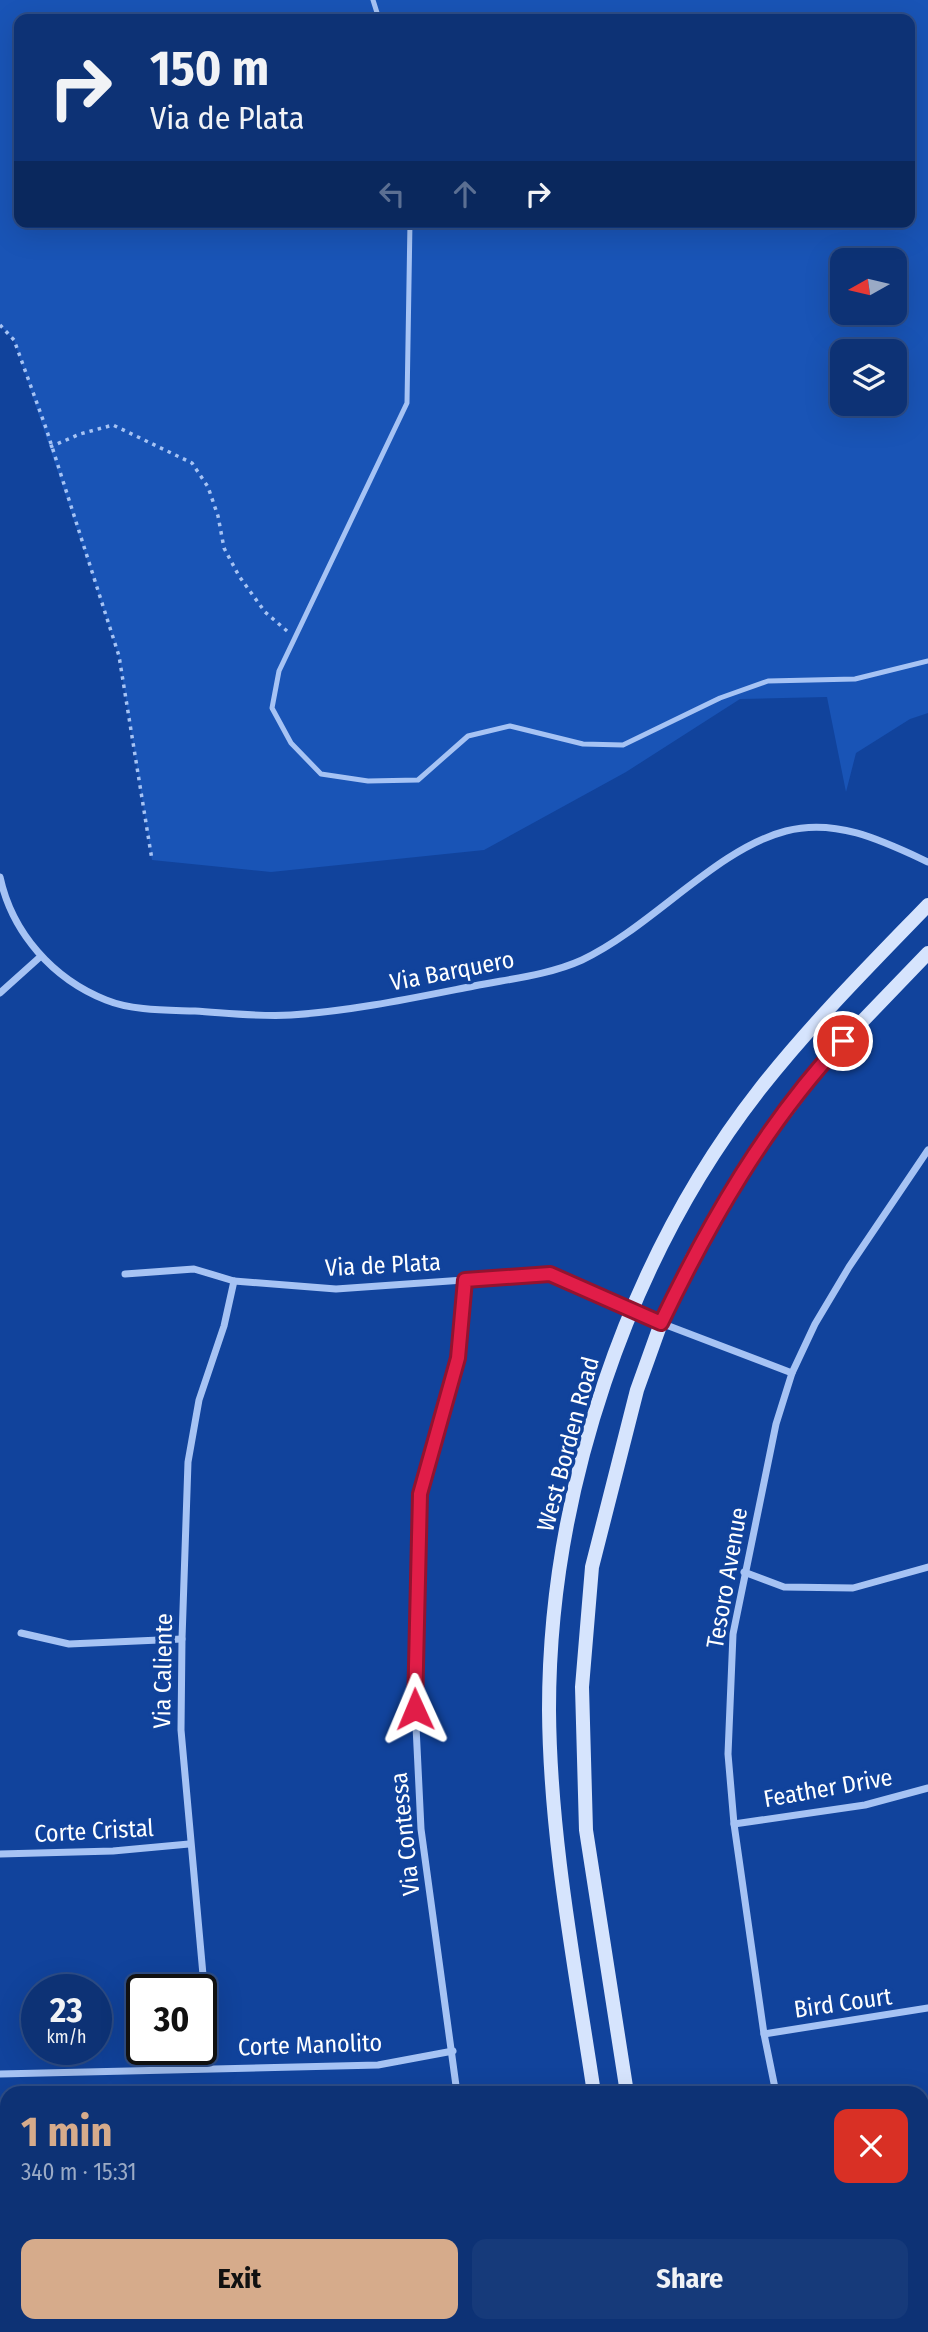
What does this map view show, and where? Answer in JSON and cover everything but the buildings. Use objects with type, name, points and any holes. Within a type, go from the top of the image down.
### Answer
[{"type":"main road","name":"West Borden Road","points":[[593,2086],[556,1845],[550,1697],[555,1596],[574,1493],[607,1374],[657,1256],[705,1171],[759,1091],[831,1005],[928,905]]},
{"type":"main road","points":[[626,2086],[586,1830],[582,1687],[593,1567],[637,1390],[661,1323],[692,1258],[752,1157],[826,1059],[928,953]]},
{"type":"street","name":"Via Barquero","points":[[0,877],[18,924],[40,957],[77,985],[108,1001],[156,1010],[288,1015],[348,1010],[535,974],[578,962],[619,941],[747,845],[788,830],[839,827],[885,842],[928,862]]},
{"type":"street","points":[[0,993],[40,957]]},
{"type":"street","name":"Tesoro Avenue","points":[[775,2086],[764,2034],[734,1824],[728,1754],[733,1634],[776,1424],[792,1373],[815,1324],[849,1266],[928,1150]]},
{"type":"street","name":"Via de Plata","points":[[125,1274],[194,1269],[234,1281],[336,1289],[550,1274],[632,1312],[792,1373]]},
{"type":"street","name":"Via Contessa","points":[[456,2086],[421,1829],[414,1685],[420,1494],[458,1358],[465,1280]]},
{"type":"street","name":"Via Caliente","points":[[208,2067],[205,1997],[189,1844],[181,1730],[182,1639],[188,1462],[200,1400],[224,1326],[234,1281]]},
{"type":"street","points":[[744,1572],[784,1587],[853,1588],[928,1567]]},
{"type":"street","points":[[20,1633],[69,1644],[182,1639]]},
{"type":"street","name":"Feather Drive","points":[[734,1824],[865,1805],[928,1788]]},
{"type":"street","name":"Corte Cristal","points":[[0,1854],[113,1851],[189,1844]]},
{"type":"street","name":"Bird Court","points":[[764,2034],[928,2008]]},
{"type":"street","name":"Corte Manolito","points":[[0,2074],[208,2067],[378,2066],[453,2051]]},
{"type":"lane","points":[[410,228],[407,403],[279,671],[272,708],[291,743],[321,774],[369,781],[418,780],[468,736],[510,726],[583,744],[623,746],[720,698],[768,681],[855,679],[928,661]]},
{"type":"path","points":[[0,325],[14,340],[119,656],[152,860]]},
{"type":"path","points":[[50,447],[80,434],[113,425],[192,463],[208,487],[218,516],[224,548],[239,576],[265,612],[295,639]]},
{"type":"shaded area","points":[[0,0],[928,0],[928,713],[910,719],[856,753],[846,792],[827,697],[740,699],[626,772],[484,850],[271,872],[152,860],[119,656],[14,340],[0,325]]},
{"type":"route","points":[[415,1709],[420,1494],[458,1358],[465,1280],[550,1274],[661,1323],[692,1258],[752,1157],[826,1059],[843,1041]]}]
